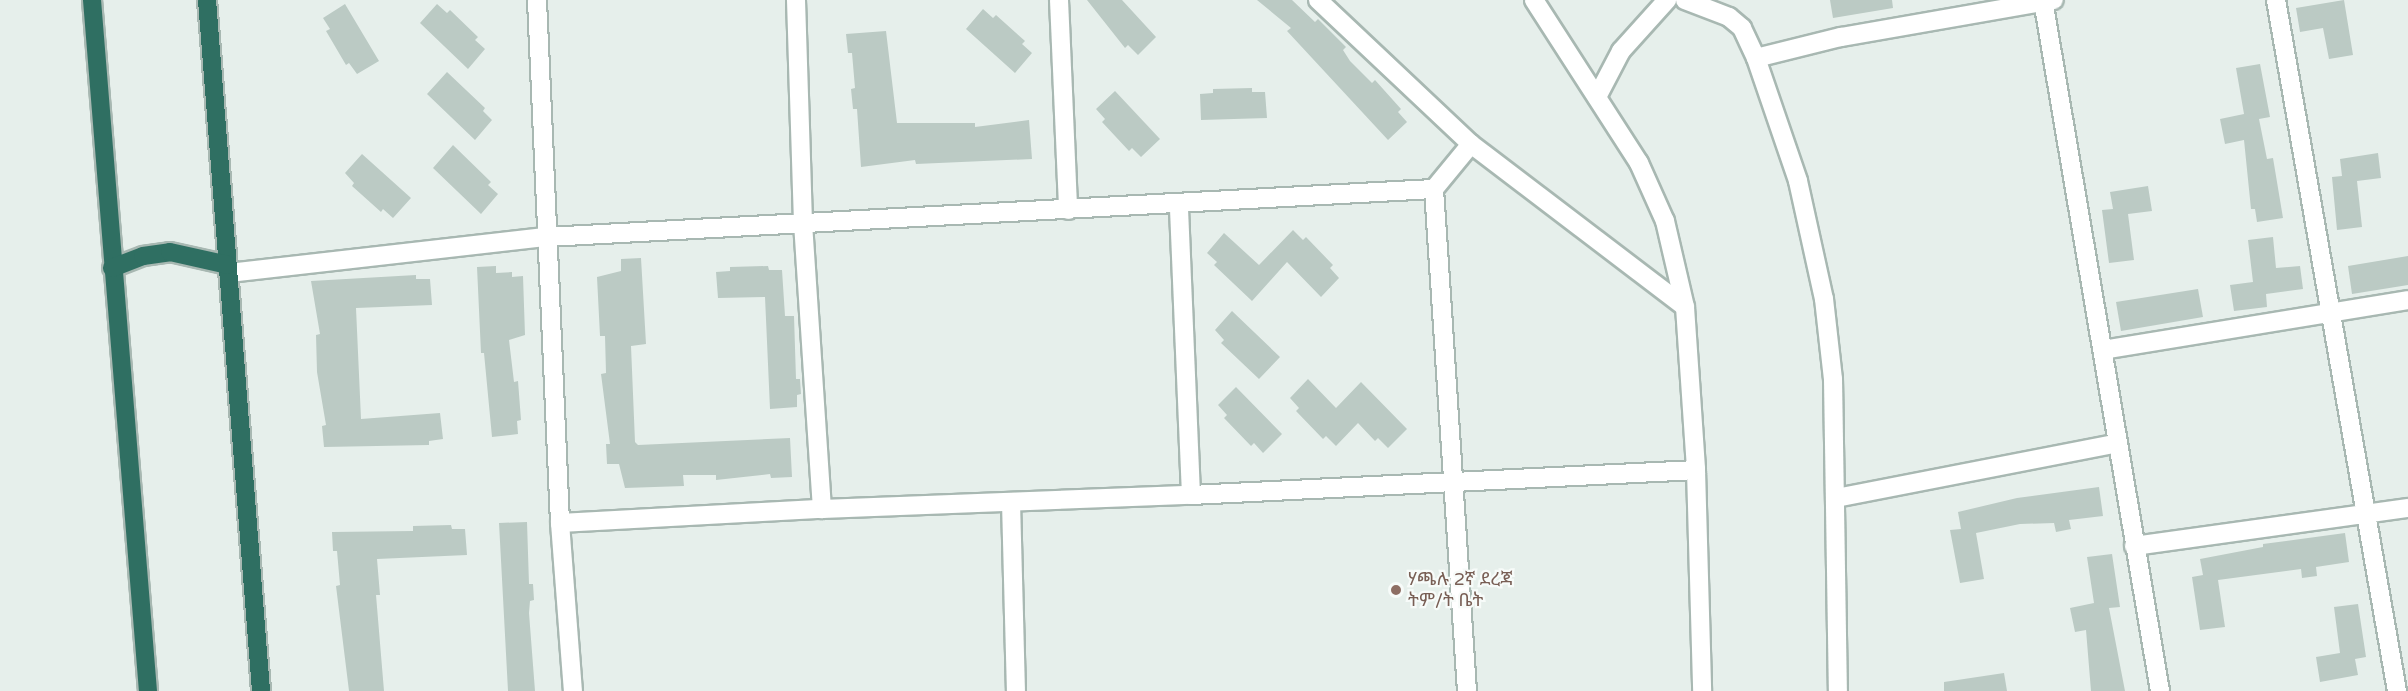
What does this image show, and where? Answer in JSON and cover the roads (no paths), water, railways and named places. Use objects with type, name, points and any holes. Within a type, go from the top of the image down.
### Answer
[{"type":"highway","points":[[92,0],[148,691]]},
{"type":"highway","points":[[207,0],[261,691]]},
{"type":"highway","points":[[112,268],[143,256],[170,252],[229,269]]},
{"type":"street","points":[[537,0],[560,523],[573,691]]},
{"type":"street","points":[[796,0],[803,223],[822,509]]},
{"type":"street","points":[[1059,0],[1068,210]]},
{"type":"street","points":[[1318,0],[1471,144],[1685,306]]},
{"type":"street","points":[[1534,0],[1639,163],[1665,221],[1685,306],[1696,470],[1702,691]]},
{"type":"street","points":[[1597,97],[1631,37],[1667,0]]},
{"type":"street","points":[[1685,0],[1732,8],[1756,58],[1798,181],[1824,299],[1833,379],[1838,691]]},
{"type":"street","points":[[2276,0],[2397,691]]},
{"type":"street","points":[[1756,58],[1841,37],[2046,1],[2134,546],[2160,691]]},
{"type":"street","points":[[1467,691],[1434,189],[1471,144]]},
{"type":"street","points":[[229,269],[547,237],[1179,205],[1434,189]]},
{"type":"street","points":[[1179,205],[1191,495]]},
{"type":"street","points":[[2103,350],[2408,300]]},
{"type":"street","points":[[1836,498],[2118,443]]},
{"type":"street","points":[[560,523],[1696,470]]},
{"type":"street","points":[[1011,502],[1016,691]]},
{"type":"street","points":[[2134,546],[2367,516],[2408,508]]},
{"type":"place","name":"ሃጫሉ 2ኛ ደረጃ ትም/ት ቤት","points":[[1396,590]]}]
